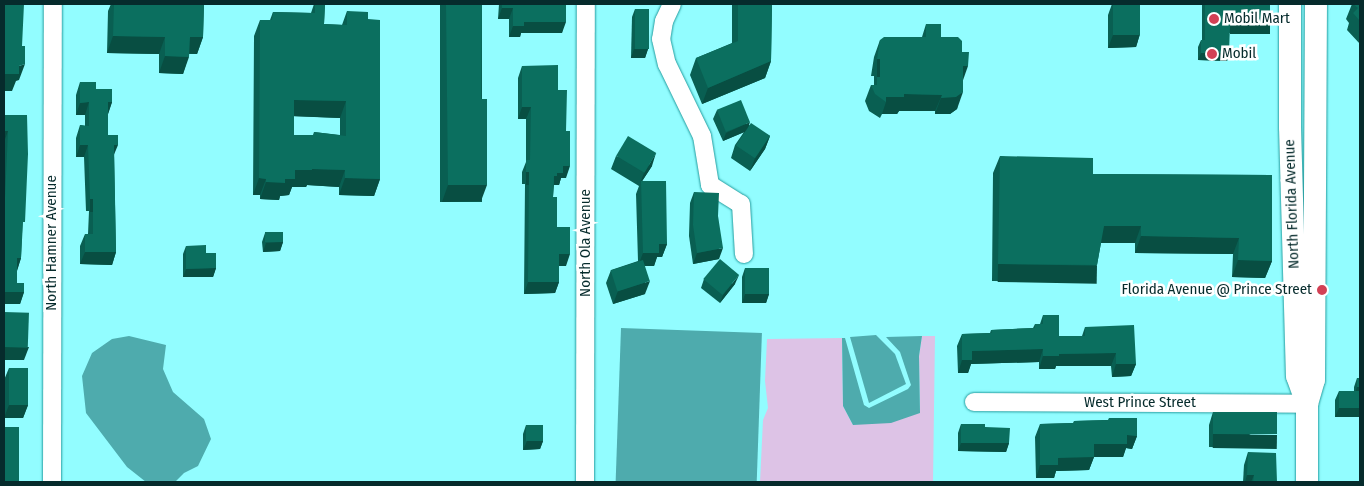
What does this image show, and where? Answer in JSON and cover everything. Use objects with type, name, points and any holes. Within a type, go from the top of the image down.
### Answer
[{"type":"main road","name":"North Florida Avenue","points":[[1290,4],[1290,128],[1297,376],[1307,404]]},
{"type":"main road","name":"North Florida Avenue","points":[[1307,482],[1307,404],[1314,380],[1316,4]]},
{"type":"street","name":"North Hamner Avenue","points":[[52,482],[53,4]]},
{"type":"street","name":"North Ola Avenue","points":[[585,482],[586,4]]},
{"type":"street","points":[[672,4],[664,22],[661,39],[667,64],[702,136],[710,185],[741,204],[744,254]]},
{"type":"street","name":"West Prince Street","points":[[974,402],[1307,404]]},
{"type":"shaded area","points":[[922,336],[935,336],[933,482],[760,482],[763,420],[768,408],[765,381],[767,339],[842,338],[843,406],[853,425],[920,413],[919,356]]},
{"type":"water","points":[[621,328],[762,333],[757,482],[616,482]]},
{"type":"water","points":[[876,335],[895,354],[906,384],[869,403],[850,337]]},
{"type":"water","points":[[129,336],[166,345],[163,369],[173,392],[204,419],[211,439],[198,466],[184,473],[175,482],[146,482],[127,467],[86,413],[82,376],[92,353],[112,339]]},
{"type":"water","points":[[922,336],[919,356],[920,413],[891,423],[853,425],[843,406],[842,338],[845,338],[864,405],[869,408],[908,389],[911,385],[900,352],[886,337]]},
{"type":"building","points":[[4,4],[24,4],[22,46],[25,46],[25,64],[19,66],[19,74],[4,74]]},
{"type":"building","points":[[114,4],[204,4],[203,37],[190,37],[189,57],[165,56],[165,37],[113,36]]},
{"type":"building","points":[[315,4],[325,4],[324,24],[347,25],[347,11],[368,12],[368,19],[380,20],[380,179],[345,178],[345,170],[312,169],[295,170],[295,179],[285,179],[285,183],[266,182],[266,179],[259,178],[260,20],[272,20],[273,12],[315,13]],"holes":[[[294,100],[346,101],[346,136],[314,132],[314,135],[294,135]]]},
{"type":"building","points":[[446,4],[482,4],[481,99],[487,99],[487,185],[448,185]]},
{"type":"building","points":[[502,4],[566,4],[566,22],[524,22],[524,26],[513,26],[513,8],[502,8]]},
{"type":"building","points":[[738,4],[772,4],[771,61],[708,88],[696,58],[738,41]]},
{"type":"building","points":[[1113,4],[1140,4],[1140,35],[1113,35]]},
{"type":"building","points":[[1205,4],[1270,4],[1270,25],[1230,25],[1229,53],[1201,53],[1201,40],[1205,40]]},
{"type":"building","points":[[1353,4],[1360,4],[1360,21],[1353,13],[1358,8]]},
{"type":"building","points":[[635,9],[649,9],[649,49],[635,49]]},
{"type":"building","points":[[926,24],[941,24],[941,37],[958,37],[962,41],[962,52],[969,52],[968,66],[963,66],[963,92],[956,97],[941,98],[942,95],[904,94],[904,97],[886,97],[886,102],[875,94],[871,85],[877,85],[877,77],[880,77],[880,59],[877,59],[880,40],[884,37],[926,37]]},
{"type":"building","points":[[558,65],[558,90],[567,90],[566,131],[570,131],[570,166],[563,166],[563,173],[557,173],[557,176],[554,176],[553,197],[557,197],[557,227],[570,227],[570,254],[559,254],[559,282],[528,282],[529,172],[526,172],[526,160],[530,160],[531,107],[522,107],[522,66]]},
{"type":"building","points":[[80,82],[96,82],[96,89],[112,89],[112,102],[108,102],[108,135],[118,135],[118,145],[114,145],[116,252],[85,252],[85,234],[93,234],[93,199],[90,199],[88,145],[80,145],[80,125],[89,126],[89,102],[80,103]]},
{"type":"building","points":[[741,100],[750,122],[726,132],[717,110]]},
{"type":"building","points":[[4,115],[27,115],[28,154],[25,222],[23,222],[21,258],[17,258],[17,283],[24,283],[24,292],[4,292],[4,197],[8,131],[4,131]]},
{"type":"building","points":[[751,123],[770,136],[755,158],[736,145]]},
{"type":"building","points":[[628,136],[656,153],[644,173],[616,156]]},
{"type":"building","points":[[1000,156],[1093,158],[1093,174],[1272,175],[1272,261],[1238,260],[1239,238],[1141,236],[1141,226],[1104,226],[1097,265],[998,264]]},
{"type":"building","points":[[641,181],[666,181],[667,244],[659,244],[659,253],[643,253]]},
{"type":"building","points":[[694,192],[719,193],[718,216],[723,248],[697,253],[693,225]]},
{"type":"building","points":[[265,232],[283,232],[283,242],[265,242]]},
{"type":"building","points":[[206,245],[206,253],[216,253],[216,268],[186,269],[186,246]]},
{"type":"building","points":[[720,259],[739,275],[722,295],[703,279]]},
{"type":"building","points":[[643,260],[650,281],[617,291],[611,271]]},
{"type":"building","points":[[745,268],[769,268],[769,294],[745,294]]},
{"type":"building","points":[[4,312],[29,313],[28,348],[4,347]]},
{"type":"building","points":[[1043,315],[1059,315],[1059,336],[1085,336],[1085,327],[1134,325],[1136,364],[1116,364],[1116,353],[1043,356],[1043,349],[972,351],[972,360],[962,360],[962,334],[992,333],[991,330],[1035,328],[1035,324],[1043,324]]},
{"type":"building","points":[[9,368],[28,368],[28,405],[9,405]]},
{"type":"building","points":[[1357,378],[1360,378],[1360,387],[1357,387]]},
{"type":"building","points":[[1339,391],[1360,391],[1360,408],[1339,408]]},
{"type":"building","points":[[1213,412],[1277,412],[1277,434],[1213,434]]},
{"type":"building","points":[[1109,418],[1137,418],[1137,436],[1127,435],[1127,444],[1094,444],[1094,457],[1058,458],[1058,465],[1040,465],[1040,424],[1109,420]]},
{"type":"building","points":[[961,424],[985,424],[985,427],[1010,428],[1009,443],[961,443]]},
{"type":"building","points":[[526,425],[543,425],[543,441],[526,441]]},
{"type":"building","points":[[4,427],[19,427],[19,482],[4,482]]},
{"type":"building","points":[[1248,452],[1276,453],[1277,482],[1253,482],[1254,475],[1247,475]]},
{"type":"place","name":"Mobil Mart","points":[[1214,19]]},
{"type":"place","name":"Mobil","points":[[1212,54]]},
{"type":"place","name":"Florida Avenue @ Prince Street","points":[[1322,290]]}]
